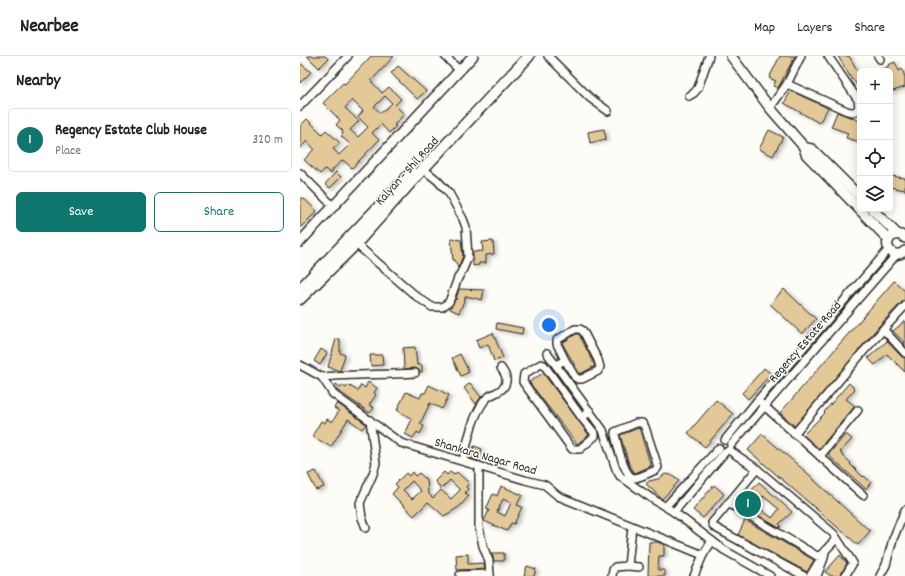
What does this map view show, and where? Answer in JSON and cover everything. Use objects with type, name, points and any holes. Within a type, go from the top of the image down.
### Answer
[{"type":"main road","name":"Kalyan - Shil Road","points":[[300,289],[520,56]]},
{"type":"main road","name":"Kalyan - Shil Road","points":[[300,300],[356,244],[423,169],[529,56]]},
{"type":"street","points":[[300,106],[348,56]]},
{"type":"street","points":[[445,56],[459,70]]},
{"type":"street","points":[[300,242],[473,56]]},
{"type":"street","points":[[548,56],[590,98],[608,111]]},
{"type":"street","points":[[689,96],[698,88],[709,56]]},
{"type":"street","points":[[731,56],[770,108],[804,147],[812,149],[857,199]]},
{"type":"street","points":[[770,108],[787,84],[801,56]]},
{"type":"street","points":[[787,84],[847,111],[854,112],[857,110],[859,106],[858,100],[828,56]]},
{"type":"street","points":[[356,244],[416,296],[432,307],[442,307],[449,302],[468,257],[466,227],[449,192],[423,169]]},
{"type":"street","points":[[300,173],[334,206]]},
{"type":"street","points":[[868,212],[898,250]]},
{"type":"street","points":[[875,212],[902,235]]},
{"type":"street","points":[[898,250],[891,237],[902,235]]},
{"type":"street","name":"Regency Estate Road","points":[[727,447],[757,401],[824,322],[898,250]]},
{"type":"street","name":"Regency Estate Road","points":[[674,512],[727,447],[765,407],[898,250]]},
{"type":"street","points":[[794,434],[883,330],[904,308]]},
{"type":"street","points":[[824,322],[831,329]]},
{"type":"street","points":[[575,329],[580,329],[583,331],[600,367],[598,371],[582,379],[578,379],[566,360],[557,344],[557,340],[575,329]]},
{"type":"street","points":[[883,330],[905,353]]},
{"type":"street","points":[[547,352],[603,430],[616,469],[620,476],[651,498],[666,506],[724,550],[770,576]]},
{"type":"street","points":[[556,365],[566,360]]},
{"type":"street","name":"Shankara Nagar Road","points":[[300,364],[322,377],[333,394],[401,443],[525,480],[540,483],[558,496],[703,555]]},
{"type":"street","points":[[541,364],[544,365],[582,418],[595,436],[580,449],[572,449],[523,382],[524,374],[541,364]]},
{"type":"street","points":[[463,461],[478,411],[487,398],[502,389],[505,385],[506,378],[501,368]]},
{"type":"street","points":[[322,377],[415,373]]},
{"type":"street","points":[[757,401],[862,494]]},
{"type":"street","points":[[820,456],[858,410]]},
{"type":"street","points":[[582,418],[590,411]]},
{"type":"street","points":[[366,528],[362,518],[360,503],[373,474],[376,463],[370,420]]},
{"type":"street","points":[[636,423],[642,423],[645,427],[658,467],[656,470],[634,478],[627,473],[620,453],[615,432],[636,423]]},
{"type":"street","points":[[666,506],[718,448],[720,442],[757,469],[834,534],[853,563],[845,576]]},
{"type":"street","points":[[612,456],[620,453]]},
{"type":"street","points":[[460,575],[490,575],[489,561],[483,546],[480,527],[480,466]]},
{"type":"street","points":[[757,469],[712,523],[714,527],[804,576]]},
{"type":"street","points":[[728,503],[817,556],[819,562],[810,576]]},
{"type":"street","points":[[880,576],[886,565],[893,539],[905,510]]},
{"type":"street","points":[[628,566],[632,527]]},
{"type":"street","points":[[817,556],[821,555],[825,551],[835,540],[835,537]]},
{"type":"street","points":[[694,576],[703,555],[712,541]]},
{"type":"street","points":[[818,576],[825,551]]},
{"type":"street","points":[[612,576],[615,567],[639,567]]},
{"type":"building","points":[[307,56],[325,56],[328,59],[319,68]]},
{"type":"building","points":[[371,56],[394,56],[371,81],[382,93],[389,87],[401,99],[395,105],[404,114],[389,133],[381,124],[372,133],[379,140],[352,168],[343,160],[333,169],[331,174],[325,169],[320,174],[304,160],[314,149],[307,141],[300,148],[300,126],[307,119],[322,134],[326,130],[340,143],[333,149],[339,155],[350,144],[341,136],[343,131],[336,125],[340,120],[323,103],[343,83],[345,84]],"holes":[[[385,96],[392,103],[381,113],[374,107]],[[352,100],[363,111],[358,117],[368,127],[358,137],[350,130],[359,121],[345,108]]]},
{"type":"building","points":[[780,56],[795,56],[778,88],[773,86],[776,81],[769,78]]},
{"type":"building","points":[[838,56],[849,56],[857,70],[857,85],[853,79],[852,80]]},
{"type":"building","points":[[895,62],[899,71],[902,69],[905,77],[905,87],[893,91],[893,68],[885,68],[888,67],[888,65]]},
{"type":"building","points":[[300,63],[311,72],[300,83]]},
{"type":"building","points":[[398,66],[426,91],[417,99],[391,73]]},
{"type":"building","points":[[791,91],[828,108],[819,123],[784,103]]},
{"type":"building","points":[[837,112],[857,120],[857,141],[846,138],[848,133],[831,127]]},
{"type":"building","points":[[604,129],[606,139],[590,143],[588,132]]},
{"type":"building","points":[[769,130],[783,137],[773,156],[759,149]]},
{"type":"building","points":[[336,172],[341,177],[330,188],[325,184]]},
{"type":"building","points":[[893,176],[905,178],[905,190],[893,188]]},
{"type":"building","points":[[302,197],[317,211],[300,228],[300,199]]},
{"type":"building","points":[[451,239],[461,240],[463,256],[458,268],[455,260],[453,260]]},
{"type":"building","points":[[493,241],[494,254],[486,255],[486,263],[479,263],[479,265],[473,266],[473,252],[483,251],[482,242]]},
{"type":"building","points":[[894,281],[905,291],[905,299],[879,326],[795,426],[780,413]]},
{"type":"building","points":[[459,289],[484,290],[482,300],[466,296],[459,313],[450,309],[455,299],[456,300]]},
{"type":"building","points":[[784,289],[816,319],[802,334],[770,304]]},
{"type":"building","points":[[905,321],[905,346],[903,343],[904,342],[893,331]]},
{"type":"building","points":[[497,323],[523,328],[522,334],[496,329]]},
{"type":"building","points":[[493,333],[503,358],[494,361],[488,344],[479,348],[476,340]]},
{"type":"building","points":[[576,334],[579,334],[595,366],[580,374],[562,343]]},
{"type":"building","points":[[336,339],[340,339],[340,353],[345,355],[340,371],[328,367]]},
{"type":"building","points":[[887,341],[901,356],[905,358],[905,372],[887,354],[875,365],[868,358]]},
{"type":"building","points":[[415,347],[417,365],[422,365],[422,372],[415,368],[404,369],[403,348]]},
{"type":"building","points":[[321,349],[327,353],[320,365],[314,361]]},
{"type":"building","points":[[460,354],[469,372],[461,376],[452,358]]},
{"type":"building","points":[[370,355],[382,355],[383,365],[371,366]]},
{"type":"building","points":[[764,368],[771,374],[748,399],[742,393]]},
{"type":"building","points":[[543,373],[589,435],[577,444],[529,382]]},
{"type":"building","points":[[368,382],[377,388],[374,393],[376,395],[369,405],[374,408],[370,413],[334,387],[336,384],[341,388],[342,385],[346,388],[348,385],[358,391],[361,385],[365,388]]},
{"type":"building","points":[[470,383],[481,397],[476,404],[464,388]]},
{"type":"building","points":[[849,383],[855,389],[846,399],[855,406],[819,449],[803,435],[825,413],[824,412]]},
{"type":"building","points":[[429,385],[449,395],[442,409],[430,403],[420,424],[424,426],[420,434],[417,432],[413,438],[405,434],[412,419],[397,410],[406,392],[420,398],[422,393],[425,393]]},
{"type":"building","points":[[716,400],[733,414],[705,447],[688,433]]},
{"type":"building","points":[[337,403],[366,424],[362,429],[348,419],[331,447],[312,436],[321,421],[325,423],[327,419],[332,422],[339,411],[334,408]]},
{"type":"building","points":[[639,428],[651,466],[635,473],[629,464],[620,435]]},
{"type":"building","points":[[762,434],[814,479],[870,531],[858,545],[748,450]]},
{"type":"building","points":[[846,434],[852,439],[840,452],[863,477],[864,476],[871,482],[866,489],[828,455]]},
{"type":"building","points":[[474,446],[482,449],[478,461],[470,458]]},
{"type":"building","points":[[316,471],[324,487],[316,490],[308,474]]},
{"type":"building","points":[[412,472],[415,476],[419,473],[427,480],[428,493],[433,498],[441,490],[451,499],[460,490],[450,480],[441,489],[435,481],[444,472],[447,475],[450,472],[454,475],[457,472],[469,483],[466,487],[468,489],[465,493],[469,496],[459,507],[444,516],[428,502],[414,516],[392,494],[398,487],[395,484],[406,473],[409,476]],"holes":[[[412,481],[421,491],[412,499],[403,490]]]},
{"type":"building","points":[[665,474],[671,475],[679,481],[662,499],[646,484],[649,481],[658,479]]},
{"type":"building","points":[[759,482],[792,512],[779,524],[781,526],[779,528],[739,504]],"holes":[[[763,496],[779,509],[772,518],[755,505]]]},
{"type":"building","points":[[714,485],[724,494],[703,518],[693,510]]},
{"type":"building","points":[[501,486],[522,495],[517,505],[522,507],[514,524],[511,523],[507,531],[484,521],[489,510],[486,509],[493,494],[497,496]],"holes":[[[503,499],[511,503],[505,516],[497,512]]]},
{"type":"building","points":[[745,520],[814,560],[807,572],[738,535]]},
{"type":"building","points":[[649,542],[658,542],[664,545],[664,556],[659,556],[658,570],[665,570],[665,576],[648,576]]},
{"type":"building","points":[[492,553],[504,553],[504,561],[494,561]]},
{"type":"building","points":[[468,554],[468,564],[484,563],[485,569],[457,570],[456,555]]},
{"type":"building","points":[[840,555],[847,563],[840,576],[831,576],[825,572]]},
{"type":"building","points":[[527,566],[536,569],[534,576],[524,576]]},
{"type":"place","name":"Regency Estate Club House","points":[[748,504]]}]
